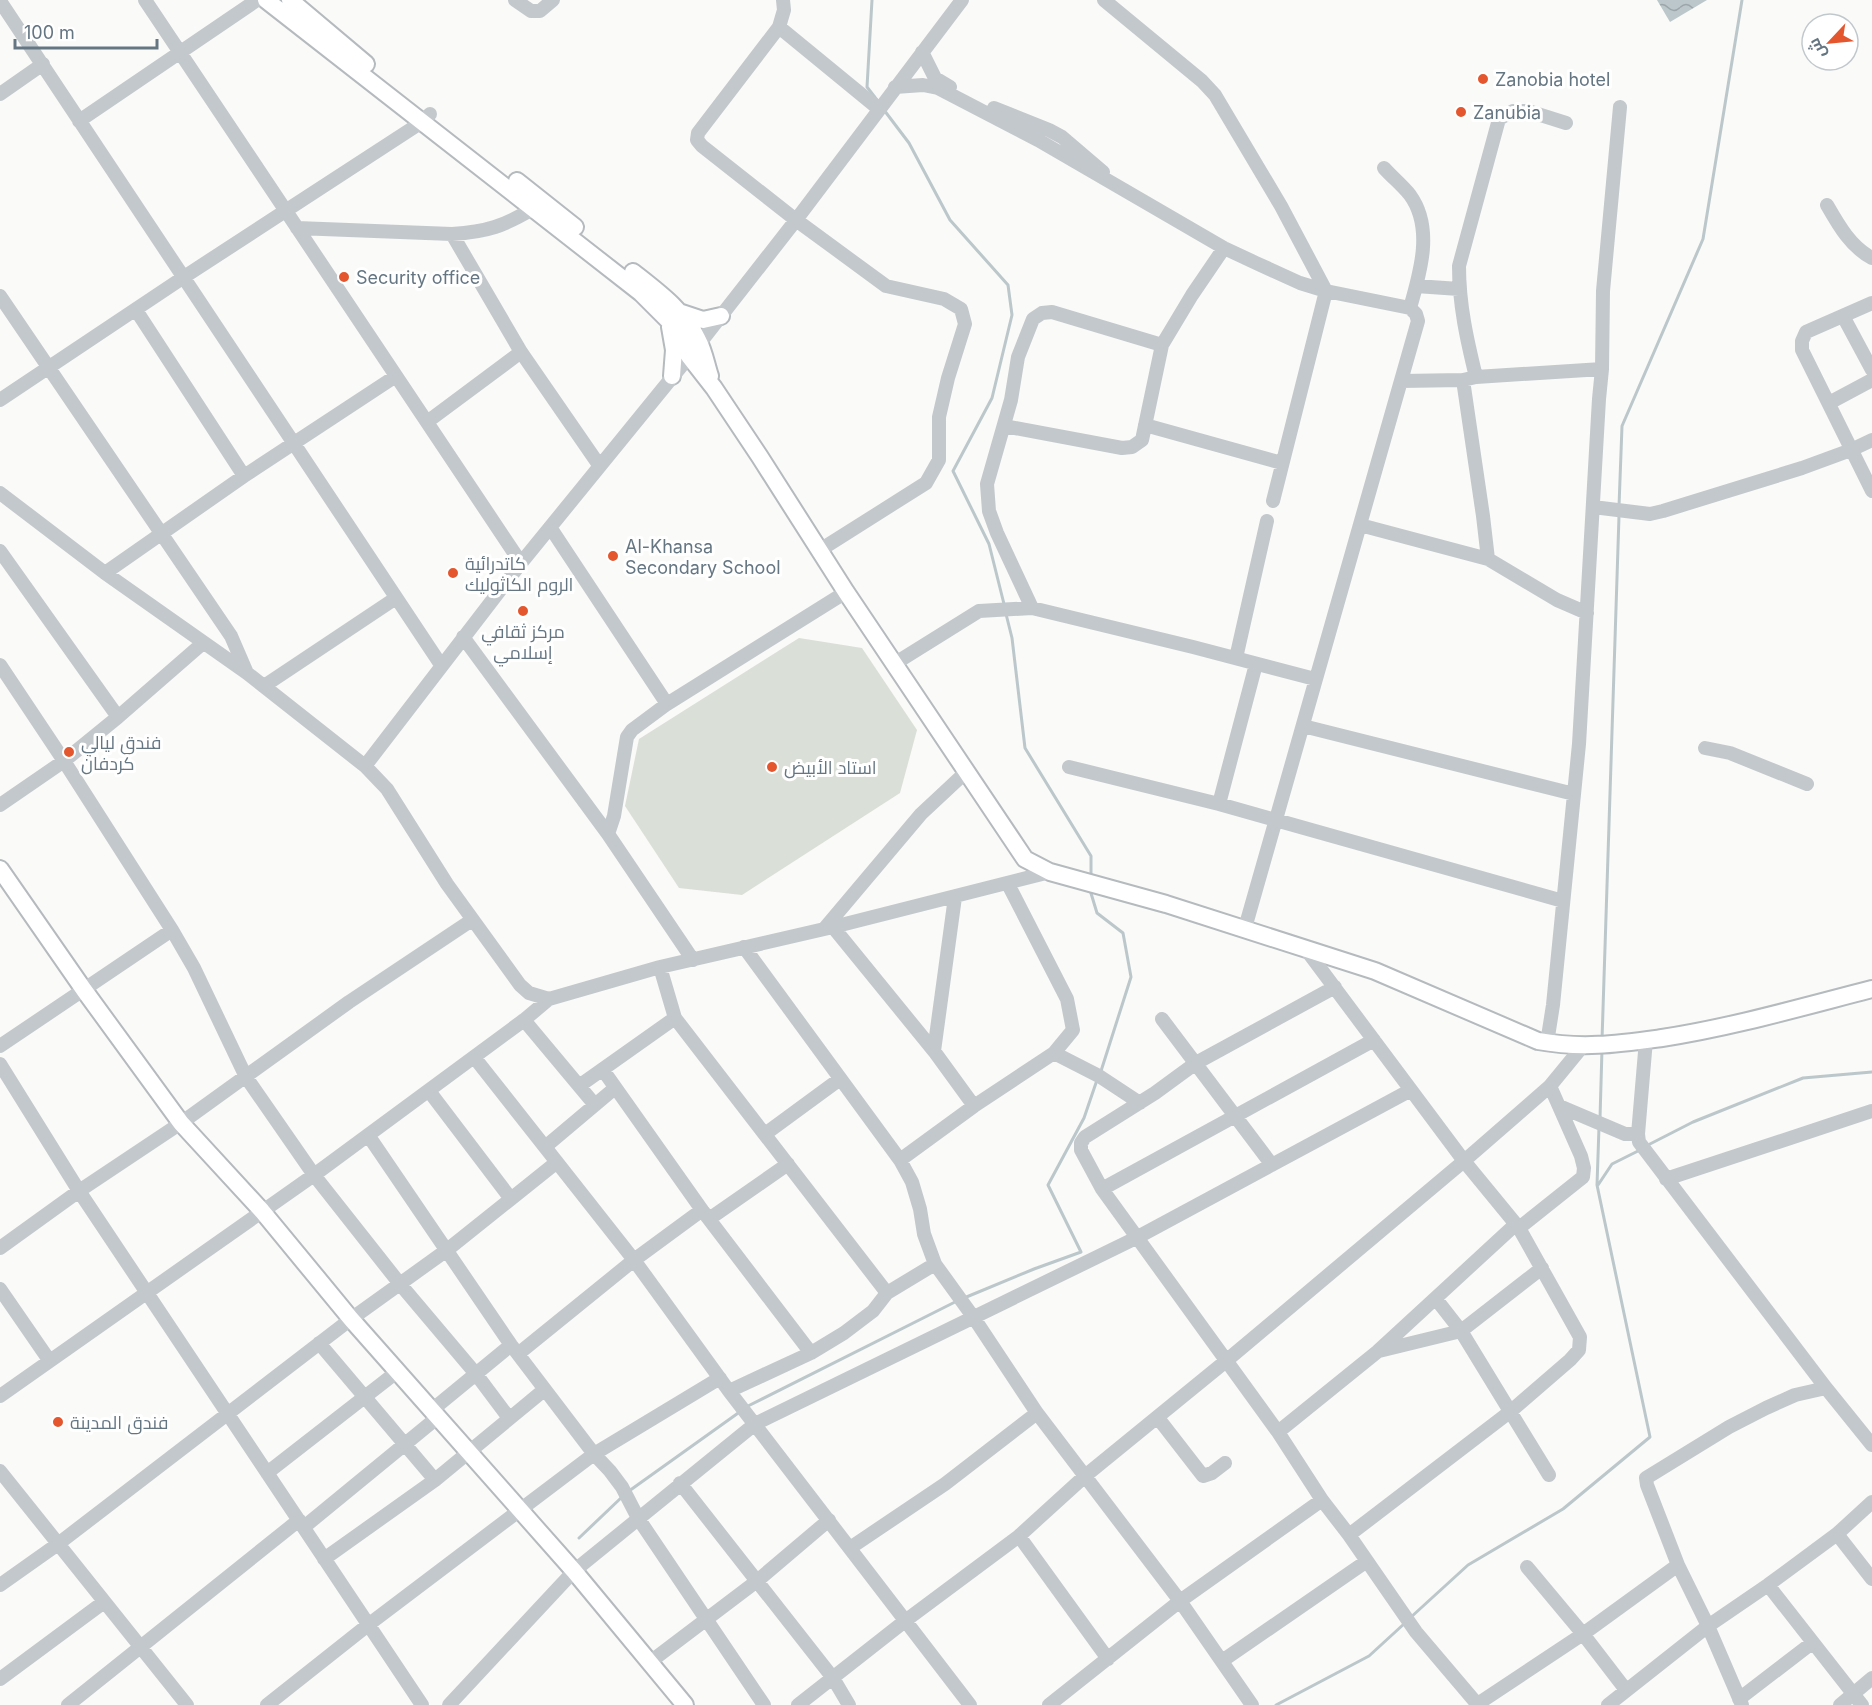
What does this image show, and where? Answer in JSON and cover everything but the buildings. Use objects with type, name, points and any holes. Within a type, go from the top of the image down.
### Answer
[{"type":"main road","points":[[266,0],[649,285],[674,316],[700,342],[714,388]]},
{"type":"main road","points":[[290,0],[426,118],[641,293],[674,316],[703,320],[721,316]]},
{"type":"main road","points":[[674,316],[689,356],[714,388],[846,592],[1025,859],[1050,872],[1245,928],[1375,971],[1547,1043],[1586,1046],[1614,1044],[1705,1031],[1872,989]]},
{"type":"main road","points":[[672,376],[674,316]]},
{"type":"main road","points":[[0,869],[181,1124],[262,1211],[351,1318],[574,1571],[686,1705]]},
{"type":"street","points":[[145,0],[521,563]]},
{"type":"street","points":[[80,121],[257,0]]},
{"type":"street","points":[[515,0],[531,11],[540,11],[553,0]]},
{"type":"street","points":[[783,0],[784,10],[779,27],[698,132],[697,140],[796,220],[886,286],[944,299],[961,309],[965,324],[948,378],[939,417],[939,460],[933,473],[926,483],[820,550]]},
{"type":"street","points":[[365,766],[521,563],[796,220],[962,0]]},
{"type":"street","points":[[1104,0],[1202,81],[1215,95],[1281,206],[1326,291],[1273,501]]},
{"type":"street","points":[[0,1],[441,665]]},
{"type":"street","points":[[779,27],[879,110]]},
{"type":"street","points":[[922,52],[934,78],[983,103],[1062,137],[1120,188]]},
{"type":"street","points":[[0,94],[43,64]]},
{"type":"street","points":[[895,87],[923,85],[938,88],[1038,140],[1224,248],[1300,283],[1326,291],[1410,308],[1416,314],[1418,321],[1245,928]]},
{"type":"street","points":[[1547,1043],[1553,1005],[1574,794],[1602,369],[1604,280],[1620,107]]},
{"type":"street","points":[[1488,559],[1459,289],[1459,266],[1499,119],[1513,111],[1528,111],[1566,123]]},
{"type":"street","points":[[0,400],[426,118]]},
{"type":"street","points":[[1384,168],[1411,197],[1421,221],[1422,268],[1410,308]]},
{"type":"street","points":[[1827,205],[1852,243],[1860,252],[1872,258]]},
{"type":"street","points":[[297,228],[452,234],[498,227],[534,208]]},
{"type":"street","points":[[452,234],[521,352],[599,465]]},
{"type":"street","points":[[1004,426],[1122,448],[1132,447],[1142,440],[1162,345],[1224,248]]},
{"type":"street","points":[[1416,286],[1459,289]]},
{"type":"street","points":[[0,296],[231,636],[247,673]]},
{"type":"street","points":[[1872,303],[1806,332],[1802,341],[1802,350],[1872,490]]},
{"type":"street","points":[[136,310],[244,476]]},
{"type":"street","points":[[1032,608],[989,511],[987,484],[1011,400],[1018,357],[1033,319],[1042,313],[1052,312],[1162,345]]},
{"type":"street","points":[[1843,316],[1872,370]]},
{"type":"street","points":[[427,422],[521,352]]},
{"type":"street","points":[[1401,381],[1602,369]]},
{"type":"street","points":[[105,573],[161,532],[396,376]]},
{"type":"street","points":[[1829,403],[1872,380]]},
{"type":"street","points":[[1145,425],[1282,463]]},
{"type":"street","points":[[1593,507],[1650,514],[1663,511],[1851,450],[1872,440]]},
{"type":"street","points":[[0,493],[105,573],[247,673],[365,766],[387,789],[472,920],[520,985],[530,993],[549,999]]},
{"type":"street","points":[[1236,658],[1268,521]]},
{"type":"street","points":[[1360,525],[1488,559],[1557,600],[1587,613]]},
{"type":"street","points":[[550,527],[667,704]]},
{"type":"street","points":[[0,551],[118,717]]},
{"type":"street","points":[[608,834],[614,816],[627,737],[632,730],[667,704],[846,592]]},
{"type":"street","points":[[264,686],[396,598]]},
{"type":"street","points":[[894,664],[979,611],[1032,608],[1236,658],[1315,680]]},
{"type":"street","points":[[463,637],[608,834],[693,960]]},
{"type":"street","points":[[0,805],[64,761],[203,643]]},
{"type":"street","points":[[1219,804],[1256,664]]},
{"type":"street","points":[[0,665],[172,930],[194,968],[246,1077],[314,1175],[510,1418]]},
{"type":"street","points":[[1303,726],[1574,794]]},
{"type":"street","points":[[1705,748],[1730,753],[1807,784]]},
{"type":"street","points":[[1069,767],[1219,804],[1563,901]]},
{"type":"street","points":[[828,928],[921,814],[966,772]]},
{"type":"street","points":[[0,1396],[314,1175],[524,1020],[549,999],[660,968],[1050,872]]},
{"type":"street","points":[[900,1160],[1054,1053],[1073,1030],[1067,999],[1008,884]]},
{"type":"street","points":[[934,1051],[955,897]]},
{"type":"street","points":[[0,1248],[79,1191],[181,1124],[349,1002],[472,920]]},
{"type":"street","points":[[828,928],[934,1051],[975,1106]]},
{"type":"street","points":[[0,1046],[172,930]]},
{"type":"street","points":[[744,948],[900,1160],[912,1182],[924,1234],[935,1264],[1037,1413],[1180,1601],[1250,1702]]},
{"type":"street","points":[[1305,948],[1464,1161],[1517,1226],[1580,1337],[1579,1350],[1511,1411],[1350,1534]]},
{"type":"street","points":[[660,968],[675,1018],[887,1293]]},
{"type":"street","points":[[1335,987],[1196,1063],[1140,1103],[1085,1137],[1081,1143],[1081,1150],[1102,1189],[1278,1432],[1322,1500],[1350,1534],[1416,1632],[1477,1705],[1583,1634],[1678,1565]]},
{"type":"street","points":[[579,1086],[675,1018]]},
{"type":"street","points":[[1162,1019],[1272,1165]]},
{"type":"street","points":[[524,1020],[594,1105]]},
{"type":"street","points":[[1102,1189],[1374,1040]]},
{"type":"street","points":[[1646,1040],[1639,1138],[1648,1155],[1872,1445]]},
{"type":"street","points":[[798,1705],[1019,1536],[1085,1476],[1158,1418],[1464,1161],[1550,1086],[1586,1046]]},
{"type":"street","points":[[1054,1053],[1099,1076],[1140,1103]]},
{"type":"street","points":[[474,1057],[634,1260],[732,1394],[970,1705]]},
{"type":"street","points":[[0,1064],[79,1191],[422,1705]]},
{"type":"street","points":[[603,1070],[706,1214],[811,1353]]},
{"type":"street","points":[[765,1134],[840,1079]]},
{"type":"street","points":[[1278,1432],[1377,1352],[1517,1226],[1583,1177],[1584,1168],[1581,1156],[1550,1086]]},
{"type":"street","points":[[545,1147],[615,1088]]},
{"type":"street","points":[[449,1705],[574,1571],[755,1424],[972,1315],[1136,1238],[1411,1090]]},
{"type":"street","points":[[429,1091],[511,1199]]},
{"type":"street","points":[[1559,1106],[1639,1138]]},
{"type":"street","points":[[1666,1179],[1872,1111]]},
{"type":"street","points":[[368,1135],[514,1349],[622,1487],[638,1518],[764,1705]]},
{"type":"street","points":[[0,1585],[58,1544],[351,1318],[447,1250],[556,1162]]},
{"type":"street","points":[[68,1705],[406,1444],[476,1374],[514,1349],[634,1260],[788,1164]]},
{"type":"street","points":[[732,1394],[811,1353],[873,1311],[887,1293],[935,1264]]},
{"type":"street","points":[[1377,1352],[1461,1331],[1542,1268]]},
{"type":"street","points":[[0,1289],[49,1360]]},
{"type":"street","points":[[1436,1299],[1461,1331],[1550,1475]]},
{"type":"street","points":[[319,1343],[435,1479]]},
{"type":"street","points":[[267,1473],[398,1371]]},
{"type":"street","points":[[267,1705],[368,1625],[594,1454],[720,1378]]},
{"type":"street","points":[[1812,1643],[1740,1702],[1708,1626],[1678,1565],[1646,1478],[1652,1472],[1729,1427],[1766,1408],[1795,1395],[1826,1388]]},
{"type":"street","points":[[324,1559],[435,1479],[544,1390]]},
{"type":"street","points":[[850,1548],[945,1484],[1037,1413]]},
{"type":"street","points":[[1158,1418],[1203,1476],[1212,1473],[1225,1463]]},
{"type":"street","points":[[0,1471],[187,1705]]},
{"type":"street","points":[[680,1484],[833,1678],[849,1705]]},
{"type":"street","points":[[1048,1705],[1180,1601],[1322,1500]]},
{"type":"street","points":[[1608,1705],[1708,1626],[1837,1534],[1872,1502]]},
{"type":"street","points":[[650,1662],[707,1620],[829,1520]]},
{"type":"street","points":[[1837,1534],[1872,1579]]},
{"type":"street","points":[[1019,1536],[1108,1659]]},
{"type":"street","points":[[1222,1661],[1368,1561]]},
{"type":"street","points":[[1527,1567],[1626,1690]]},
{"type":"street","points":[[1768,1585],[1858,1700]]},
{"type":"street","points":[[0,1679],[104,1602]]},
{"type":"street","points":[[1840,1705],[1858,1700],[1872,1678]]},
{"type":"shaded area","points":[[799,638],[862,648],[917,730],[900,793],[742,895],[679,888],[625,806],[639,739]]},
{"type":"water","points":[[1657,0],[1707,0],[1670,22]]},
{"type":"waterway","points":[[872,0],[867,87],[877,100]]},
{"type":"waterway","points":[[1619,506],[1622,426],[1703,239],[1742,0]]},
{"type":"waterway","points":[[884,110],[909,143],[950,220],[1008,285],[1012,315],[992,398],[953,471],[989,544],[1004,604]]},
{"type":"waterway","points":[[1602,1040],[1619,516]]},
{"type":"waterway","points":[[1006,614],[1012,638],[1025,748],[1091,856],[1091,878]]},
{"type":"waterway","points":[[1090,890],[1097,913],[1123,933],[1131,977],[1101,1071]]},
{"type":"waterway","points":[[1600,1118],[1602,1049]]},
{"type":"waterway","points":[[1648,1145],[1693,1122],[1803,1078],[1872,1072]]},
{"type":"waterway","points":[[964,1298],[1081,1252],[1048,1185],[1084,1118],[1097,1080]]},
{"type":"waterway","points":[[1410,1618],[1468,1565],[1563,1509],[1650,1437],[1597,1185],[1599,1127]]},
{"type":"waterway","points":[[1598,1185],[1612,1164],[1640,1150]]},
{"type":"waterway","points":[[746,1407],[957,1301]]},
{"type":"waterway","points":[[629,1491],[741,1411]]},
{"type":"waterway","points":[[579,1538],[622,1497]]},
{"type":"waterway","points":[[1276,1705],[1369,1656],[1405,1623]]},
{"type":"place","name":"Zanobia hotel","points":[[1483,79]]},
{"type":"place","name":"Zanubia","points":[[1461,112]]},
{"type":"place","name":"Security office","points":[[344,277]]},
{"type":"place","name":"Al-Khansa Secondary School","points":[[613,556]]},
{"type":"place","name":"كاتدرائية الروم الكاثوليك","points":[[453,573]]},
{"type":"place","name":"مركز ثقافي إسلامي","points":[[523,611]]},
{"type":"place","name":"فندق ليالي كردفان","points":[[69,752]]},
{"type":"place","name":"استاد الأبيض","points":[[772,767]]},
{"type":"place","name":"فندق المدينة","points":[[58,1422]]}]
